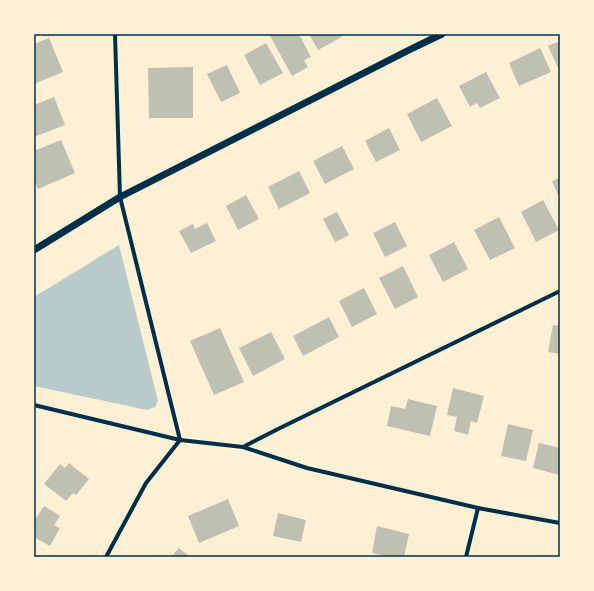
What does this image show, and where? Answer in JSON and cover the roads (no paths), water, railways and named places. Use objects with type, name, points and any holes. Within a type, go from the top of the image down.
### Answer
[{"type":"street","points":[[114,34],[120,197],[180,440]]},
{"type":"street","points":[[34,250],[120,197],[442,34]]},
{"type":"street","points":[[243,447],[560,291]]},
{"type":"street","points":[[34,405],[180,440],[243,447],[307,468],[478,508],[560,523]]},
{"type":"street","points":[[106,557],[146,484],[180,440]]},
{"type":"street","points":[[466,557],[478,508]]}]
